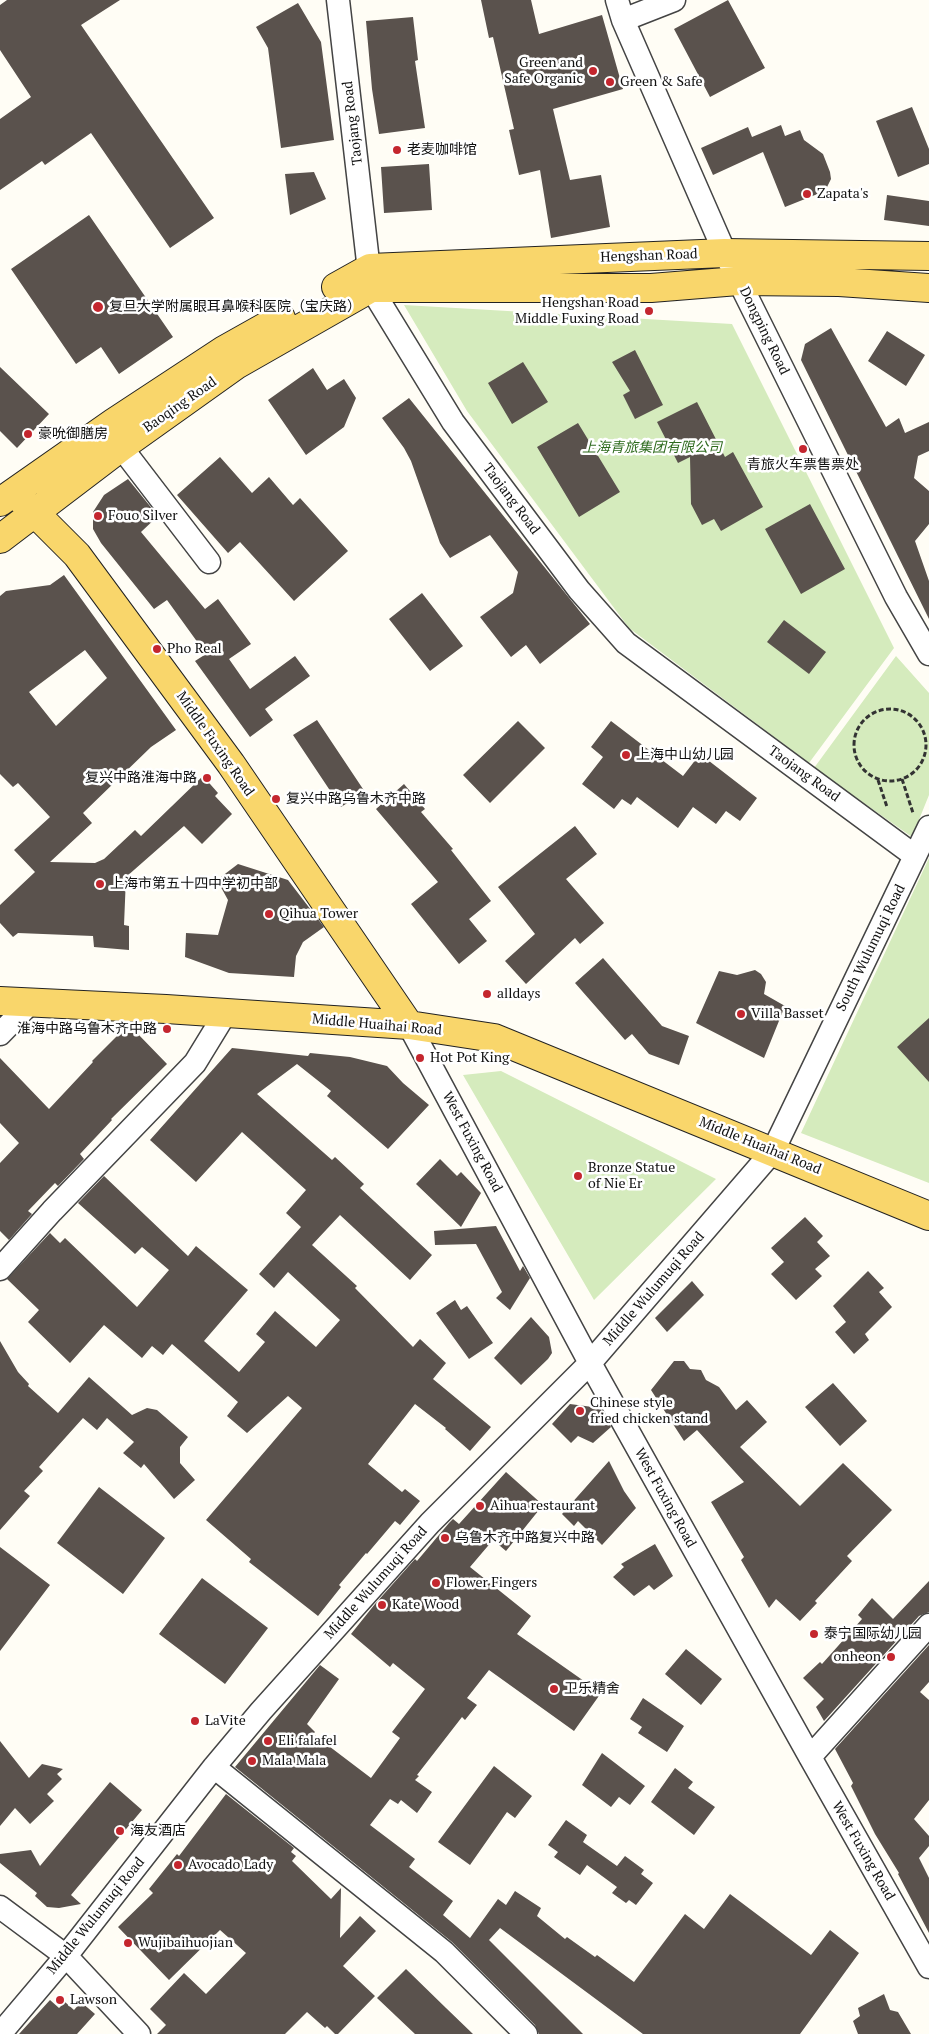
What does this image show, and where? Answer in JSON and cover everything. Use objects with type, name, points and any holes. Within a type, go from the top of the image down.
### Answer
[{"type":"main road","name":"Hengshan Road","points":[[370,278],[725,253],[929,256]]},
{"type":"main road","points":[[370,278],[651,288],[738,281],[840,282],[929,288]]},
{"type":"main road","name":"Baoqing Road","points":[[0,539],[121,447],[236,365],[370,278]]},
{"type":"main road","name":"Baoqing Road","points":[[4,491],[224,350],[370,278]]},
{"type":"main road","name":"Middle Fuxing Road","points":[[4,491],[34,513],[77,555],[231,764],[410,1025]]},
{"type":"main road","name":"Middle Huaihai Road","points":[[0,1000],[166,1008],[225,1014],[410,1025],[494,1038],[929,1216]]},
{"type":"street","name":"Taojang Road","points":[[338,0],[370,278],[453,422],[579,590],[626,643],[915,856]]},
{"type":"street","points":[[620,10],[674,0]]},
{"type":"street","name":"Dongping Road","points":[[620,10],[738,281],[896,598],[929,654]]},
{"type":"street","points":[[121,447],[209,562]]},
{"type":"street","name":"South Wulumuqi Road","points":[[773,1151],[929,827]]},
{"type":"street","points":[[0,1034],[31,1002]]},
{"type":"street","points":[[0,1269],[52,1211],[195,1063],[225,1014]]},
{"type":"street","name":"West Fuxing Road","points":[[410,1025],[590,1363],[929,1967]]},
{"type":"street","name":"Middle Wulumuqi Road","points":[[0,2034],[66,1956],[214,1767],[261,1711],[430,1523],[590,1363],[773,1151]]},
{"type":"street","points":[[810,1757],[929,1625]]},
{"type":"street","points":[[214,1767],[444,1952],[526,2034]]},
{"type":"street","points":[[0,1906],[66,1956],[139,2034]]},
{"type":"path","points":[[884,709],[896,710],[907,714],[916,721],[923,731],[926,742],[925,754],[920,765],[912,774],[902,780],[890,782],[878,780],[868,774],[855,754],[854,742],[857,730],[863,720],[873,713],[884,709]]},
{"type":"green space","name":"上海青旅集团有限公司","points":[[404,305],[732,324],[894,648],[809,763],[629,628],[467,411]]},
{"type":"green space","points":[[896,656],[929,693],[929,795],[912,837],[814,768]]},
{"type":"green space","points":[[929,858],[929,1183],[801,1133]]},
{"type":"green space","points":[[501,1071],[716,1179],[594,1300],[463,1075]]},
{"type":"building","points":[[7,0],[120,0],[81,25],[214,218],[170,248],[91,133],[45,165],[42,161],[0,190],[0,119],[31,97],[0,50],[0,5]]},
{"type":"building","points":[[481,0],[531,0],[539,34],[602,15],[623,89],[553,109],[570,180],[601,175],[610,227],[551,238],[540,170],[519,175],[509,130],[514,129],[493,37],[489,38]]},
{"type":"building","points":[[728,0],[765,68],[710,97],[674,29]]},
{"type":"building","points":[[298,3],[321,42],[334,140],[281,148],[268,48],[256,27]]},
{"type":"building","points":[[413,17],[418,60],[415,61],[425,128],[379,134],[372,89],[366,21]]},
{"type":"building","points":[[912,107],[929,149],[929,164],[898,177],[876,121]]},
{"type":"building","points":[[781,125],[785,136],[800,130],[804,140],[823,154],[831,179],[825,191],[785,207],[763,152],[713,175],[701,148],[748,127],[752,137]]},
{"type":"building","points":[[429,164],[432,210],[384,213],[381,167]]},
{"type":"building","points":[[314,172],[326,199],[290,215],[285,174]]},
{"type":"building","points":[[887,195],[929,201],[929,226],[884,220]]},
{"type":"building","name":"复旦大学附属眼耳鼻喉科医院（宝庆路）","points":[[89,215],[173,337],[119,374],[101,347],[76,364],[11,269]]},
{"type":"building","points":[[831,328],[886,427],[899,418],[905,433],[929,422],[929,451],[918,456],[914,478],[929,491],[929,524],[915,541],[929,581],[929,619],[801,360],[805,344]]},
{"type":"building","points":[[887,331],[925,355],[906,386],[868,361]]},
{"type":"building","points":[[635,350],[663,405],[635,419],[623,395],[630,391],[612,362]]},
{"type":"building","points":[[523,362],[548,402],[512,424],[488,383]]},
{"type":"building","points":[[0,367],[49,414],[17,448],[0,431]]},
{"type":"building","points":[[313,368],[327,390],[344,379],[356,398],[344,427],[306,455],[268,400]]},
{"type":"building","points":[[409,398],[590,624],[540,664],[526,645],[511,657],[480,617],[513,593],[518,572],[490,535],[450,558],[440,543],[411,461],[382,418]]},
{"type":"building","points":[[697,402],[725,457],[733,452],[763,507],[721,531],[714,519],[702,525],[691,504],[690,457],[678,463],[657,422]]},
{"type":"building","points":[[578,423],[620,492],[579,517],[537,447]]},
{"type":"building","points":[[220,457],[252,493],[269,477],[293,505],[300,498],[348,551],[294,601],[240,542],[228,553],[177,495]]},
{"type":"building","points":[[128,479],[158,516],[141,532],[205,609],[218,599],[251,644],[229,659],[250,689],[295,656],[310,676],[265,709],[273,720],[250,737],[195,661],[206,654],[167,600],[154,609],[101,543],[93,529],[93,512],[104,495]]},
{"type":"building","points":[[810,504],[845,569],[801,594],[765,529]]},
{"type":"building","points":[[64,575],[176,730],[151,747],[83,813],[92,823],[50,862],[95,863],[104,859],[135,830],[141,836],[203,776],[218,793],[215,796],[232,814],[202,844],[184,826],[126,877],[124,925],[129,926],[129,950],[94,947],[93,936],[18,933],[13,937],[0,923],[0,905],[35,872],[14,850],[50,817],[18,783],[13,787],[0,774],[0,596],[6,591],[50,585]],"holes":[[[85,650],[107,678],[56,726],[29,692]]]},
{"type":"building","points":[[422,593],[463,646],[430,671],[389,619]]},
{"type":"building","points":[[784,620],[826,652],[809,674],[767,642]]},
{"type":"building","points":[[317,720],[365,792],[341,807],[293,735]]},
{"type":"building","points":[[518,721],[545,748],[490,803],[463,775]]},
{"type":"building","points":[[611,721],[683,776],[700,754],[757,798],[740,821],[726,811],[716,824],[693,807],[678,828],[637,797],[631,805],[622,799],[614,809],[582,784],[603,757],[591,747]]},
{"type":"building","points":[[404,784],[425,809],[421,812],[453,849],[451,850],[491,901],[469,919],[487,941],[459,964],[411,904],[438,882],[376,809]]},
{"type":"building","points":[[575,826],[597,854],[566,879],[604,923],[580,944],[575,938],[526,984],[505,961],[535,934],[498,887]]},
{"type":"building","name":"Qihua Tower","points":[[238,864],[288,880],[324,927],[303,942],[296,956],[294,977],[229,973],[185,957],[186,933],[218,935],[228,900],[217,880]]},
{"type":"building","points":[[603,958],[662,1026],[689,1036],[679,1065],[649,1054],[632,1034],[625,1040],[575,983]]},
{"type":"building","name":"Villa Basset","points":[[755,970],[761,974],[766,982],[764,994],[785,1006],[764,1058],[696,1023],[719,971],[737,975]]},
{"type":"building","points":[[929,1018],[929,1082],[897,1047]]},
{"type":"building","points":[[120,1033],[137,1033],[167,1064],[111,1119],[80,1154],[84,1159],[58,1186],[55,1183],[28,1211],[32,1214],[9,1240],[0,1231],[0,1163],[19,1143],[0,1123],[0,1058],[49,1109]]},
{"type":"building","points":[[232,1048],[308,1056],[310,1053],[350,1057],[387,1066],[403,1083],[429,1105],[388,1149],[327,1096],[331,1091],[297,1064],[257,1094],[332,1160],[335,1157],[364,1184],[360,1188],[432,1255],[410,1280],[340,1215],[312,1245],[357,1286],[355,1288],[413,1347],[420,1339],[446,1363],[433,1379],[491,1427],[470,1451],[446,1428],[415,1404],[368,1464],[402,1492],[405,1489],[420,1501],[400,1525],[395,1521],[366,1553],[339,1585],[341,1587],[318,1616],[249,1562],[251,1559],[206,1520],[302,1408],[288,1396],[247,1433],[227,1416],[238,1402],[172,1344],[163,1355],[152,1346],[142,1358],[104,1325],[70,1363],[28,1322],[39,1310],[7,1279],[50,1233],[60,1243],[65,1238],[137,1307],[169,1270],[142,1247],[135,1254],[78,1203],[104,1176],[188,1256],[196,1246],[248,1290],[204,1341],[239,1372],[265,1342],[256,1334],[275,1311],[316,1347],[340,1320],[288,1272],[274,1288],[259,1274],[301,1227],[286,1213],[306,1190],[242,1132],[196,1182],[150,1140]]},
{"type":"building","points":[[440,1159],[457,1176],[461,1172],[481,1193],[461,1227],[416,1184]]},
{"type":"building","points":[[805,1217],[823,1236],[817,1242],[830,1256],[815,1269],[822,1276],[796,1300],[771,1274],[784,1262],[771,1248]]},
{"type":"building","points":[[496,1226],[520,1271],[523,1266],[530,1278],[510,1310],[496,1298],[502,1292],[476,1244],[435,1245],[434,1231]]},
{"type":"building","points":[[868,1271],[884,1288],[879,1292],[892,1307],[865,1334],[869,1340],[854,1354],[835,1332],[846,1322],[833,1306]]},
{"type":"building","points":[[692,1281],[704,1295],[667,1332],[655,1318]]},
{"type":"building","points":[[455,1300],[461,1310],[467,1306],[493,1343],[469,1359],[436,1313]]},
{"type":"building","points":[[531,1317],[549,1337],[552,1353],[521,1385],[494,1358]]},
{"type":"building","points":[[0,1341],[18,1372],[29,1384],[28,1386],[58,1413],[89,1377],[132,1415],[147,1408],[157,1410],[188,1437],[180,1447],[180,1463],[195,1480],[174,1499],[144,1464],[141,1468],[123,1453],[134,1442],[107,1418],[97,1430],[83,1418],[39,1467],[43,1471],[24,1491],[30,1496],[0,1530]]},
{"type":"building","points":[[674,1361],[684,1361],[690,1369],[701,1370],[706,1380],[719,1387],[736,1410],[747,1400],[767,1422],[740,1447],[800,1506],[843,1463],[892,1510],[847,1556],[852,1561],[815,1601],[817,1603],[800,1621],[776,1599],[769,1608],[741,1560],[744,1557],[711,1502],[744,1482],[697,1430],[684,1441],[651,1390]]},
{"type":"building","points":[[833,1383],[867,1421],[840,1446],[805,1407]]},
{"type":"building","points":[[570,1404],[600,1408],[611,1427],[593,1443],[578,1436],[571,1443],[552,1424]]},
{"type":"building","points":[[609,1461],[624,1491],[636,1508],[602,1545],[578,1521],[574,1526],[562,1514]]},
{"type":"building","points":[[506,1472],[543,1505],[506,1551],[493,1540],[470,1567],[531,1616],[517,1634],[601,1693],[574,1731],[489,1670],[467,1698],[477,1705],[465,1720],[462,1717],[417,1775],[419,1776],[415,1780],[432,1792],[417,1813],[401,1800],[398,1804],[390,1799],[370,1825],[415,1859],[409,1867],[453,1901],[443,1915],[470,1938],[498,1899],[506,1905],[515,1891],[541,1908],[537,1916],[565,1939],[567,1937],[595,1957],[597,1955],[634,1982],[685,1914],[704,1929],[730,1894],[811,1955],[830,1930],[859,1953],[800,2034],[643,2034],[500,1928],[489,1940],[583,2034],[539,2034],[535,2025],[452,1942],[235,1767],[320,1665],[339,1679],[307,1724],[315,1732],[313,1734],[371,1778],[400,1738],[392,1732],[425,1689],[393,1663],[390,1667],[351,1634],[375,1604],[415,1559],[417,1561],[449,1523],[453,1519],[459,1524]]},
{"type":"building","points":[[99,1487],[165,1538],[123,1594],[57,1543]]},
{"type":"building","points":[[655,1544],[673,1576],[654,1590],[649,1585],[634,1596],[613,1577],[624,1567],[621,1564]]},
{"type":"building","points":[[0,1547],[50,1585],[0,1651]]},
{"type":"building","points":[[202,1578],[268,1628],[225,1684],[159,1634]]},
{"type":"building","points":[[929,1581],[929,1612],[919,1616],[824,1721],[816,1707],[824,1699],[803,1678],[820,1662],[822,1664],[862,1619],[858,1615],[872,1598],[893,1619]]},
{"type":"building","points":[[929,1645],[929,1682],[920,1692],[929,1700],[929,1800],[914,1819],[929,1836],[929,1846],[919,1858],[929,1878],[929,1933],[899,1873],[875,1834],[851,1786],[853,1783],[835,1749]]},
{"type":"building","points":[[686,1649],[722,1679],[701,1705],[665,1674]]},
{"type":"building","points":[[643,1698],[684,1726],[667,1752],[638,1733],[642,1727],[630,1719]]},
{"type":"building","points":[[0,1741],[29,1778],[42,1764],[63,1769],[57,1774],[62,1779],[47,1794],[54,1801],[30,1824],[15,1808],[0,1826]]},
{"type":"building","points":[[602,1753],[645,1786],[630,1805],[619,1797],[611,1807],[582,1785]]},
{"type":"building","points":[[494,1766],[532,1796],[515,1818],[507,1812],[470,1865],[438,1842]]},
{"type":"building","points":[[675,1768],[693,1782],[688,1788],[715,1807],[694,1835],[651,1802]]},
{"type":"building","points":[[110,1782],[142,1810],[71,1895],[81,1904],[59,1908],[47,1907],[35,1896],[37,1893],[0,1863],[0,1854],[31,1850],[40,1866]]},
{"type":"building","points":[[226,1794],[294,1848],[291,1852],[296,1856],[292,1861],[331,1899],[341,1888],[340,1938],[360,1916],[376,1931],[343,1966],[375,1996],[338,2034],[335,2034],[327,2026],[325,2028],[307,2012],[285,2034],[157,2034],[166,2025],[150,2009],[184,1973],[206,1994],[246,1953],[220,1930],[169,1980],[118,1927],[153,1893],[149,1889],[177,1854],[179,1856]]},
{"type":"building","points":[[566,1820],[587,1835],[583,1842],[617,1866],[625,1856],[644,1870],[641,1874],[653,1883],[636,1905],[629,1900],[626,1903],[612,1893],[617,1887],[587,1865],[580,1875],[554,1857],[558,1852],[548,1845]]},
{"type":"building","points":[[406,1969],[473,2034],[415,2034],[377,1998]]},
{"type":"building","points":[[884,1994],[890,2010],[898,2012],[911,2034],[858,2034],[853,2021],[860,2016],[858,2008]]},
{"type":"building","points":[[50,2000],[59,2008],[65,2002],[74,2010],[81,2002],[95,2014],[77,2034],[19,2034]]},
{"type":"place","name":"Green and Safe Organic","points":[[593,71]]},
{"type":"place","name":"Green & Safe","points":[[610,82]]},
{"type":"place","name":"老麦咖啡馆","points":[[397,150]]},
{"type":"place","name":"Zapata's","points":[[807,194]]},
{"type":"place","name":"复旦大学附属眼耳鼻喉科医院（宝庆路）","points":[[98,307]]},
{"type":"place","name":"Hengshan Road Middle Fuxing Road","points":[[649,311]]},
{"type":"place","name":"豪吮御膳房","points":[[28,434]]},
{"type":"place","name":"青旅火车票售票处","points":[[803,449]]},
{"type":"place","name":"Fouo Silver","points":[[98,516]]},
{"type":"place","name":"Pho Real","points":[[157,649]]},
{"type":"place","name":"上海中山幼儿园","points":[[626,755]]},
{"type":"place","name":"复兴中路淮海中路","points":[[207,778]]},
{"type":"place","name":"复兴中路乌鲁木齐中路","points":[[276,799]]},
{"type":"place","name":"上海市第五十四中学初中部","points":[[100,884]]},
{"type":"place","name":"Qihua Tower","points":[[269,914]]},
{"type":"place","name":"alldays","points":[[487,994]]},
{"type":"place","name":"Villa Basset","points":[[741,1014]]},
{"type":"place","name":"淮海中路乌鲁木齐中路","points":[[167,1029]]},
{"type":"place","name":"Hot Pot King","points":[[420,1058]]},
{"type":"place","name":"Bronze Statue of Nie Er","points":[[578,1176]]},
{"type":"place","name":"Chinese style fried chicken stand","points":[[580,1411]]},
{"type":"place","name":"Aihua restaurant","points":[[480,1506]]},
{"type":"place","name":"乌鲁木齐中路复兴中路","points":[[445,1538]]},
{"type":"place","name":"Flower Fingers","points":[[436,1583]]},
{"type":"place","name":"Kate Wood","points":[[382,1605]]},
{"type":"place","name":"泰宁国际幼儿园","points":[[814,1634]]},
{"type":"place","name":"onheon","points":[[891,1657]]},
{"type":"place","name":"卫乐精舍","points":[[554,1689]]},
{"type":"place","name":"LaVite","points":[[195,1721]]},
{"type":"place","name":"Eli falafel","points":[[268,1741]]},
{"type":"place","name":"Mala Mala","points":[[252,1761]]},
{"type":"place","name":"海友酒店","points":[[120,1831]]},
{"type":"place","name":"Avocado Lady","points":[[178,1865]]},
{"type":"place","name":"Wujibaihuojian","points":[[128,1943]]},
{"type":"place","name":"Lawson","points":[[60,2000]]}]
